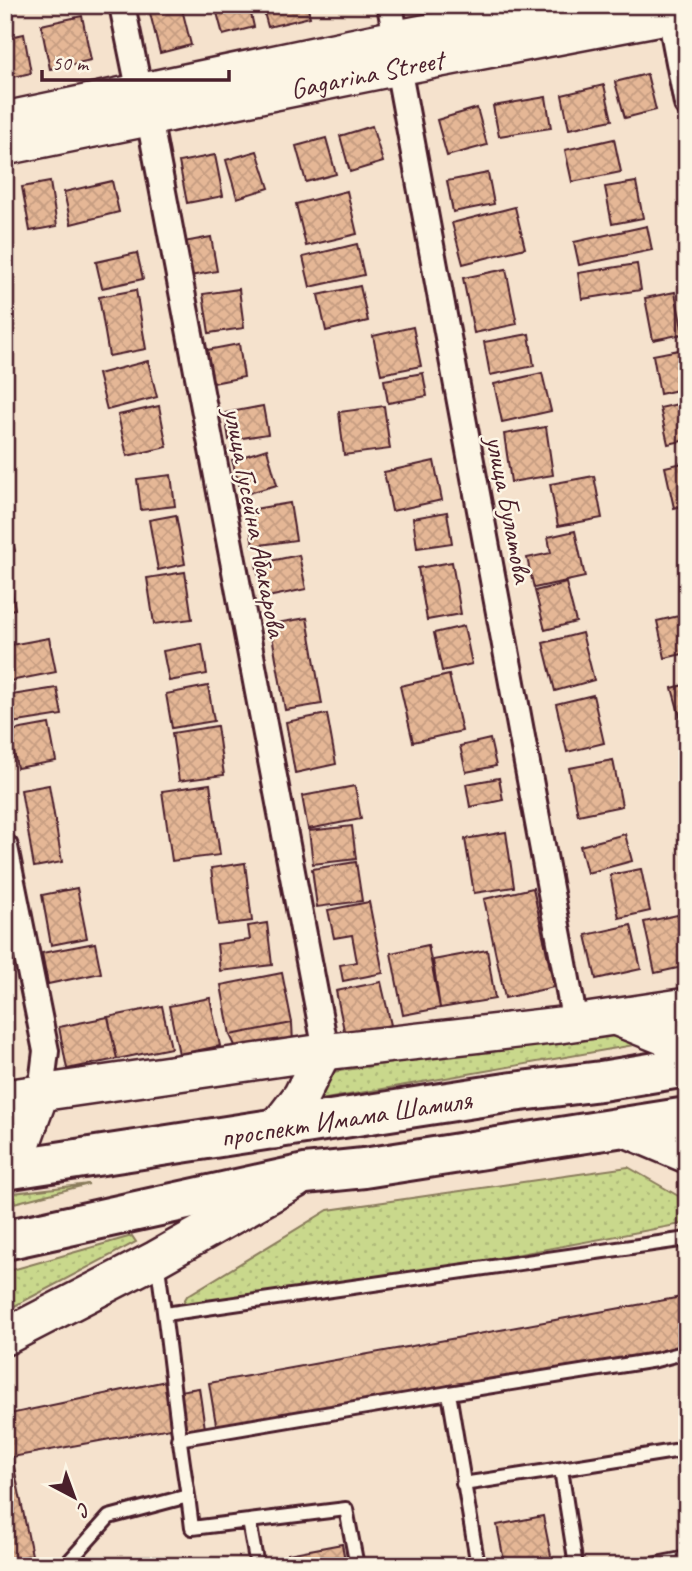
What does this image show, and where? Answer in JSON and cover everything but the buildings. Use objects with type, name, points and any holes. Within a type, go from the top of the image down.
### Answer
[{"type":"main road","name":"Gagarina Street","points":[[5,147],[394,37],[572,5]]},
{"type":"main road","name":"Gagarina Street","points":[[394,37],[675,11]]},
{"type":"main road","name":"Gagarina Street","points":[[5,120],[144,106]]},
{"type":"main road","points":[[5,1098],[323,1052],[575,1023],[687,1006]]},
{"type":"main road","points":[[615,1017],[687,1046]]},
{"type":"main road","points":[[274,1131],[301,1096],[323,1052]]},
{"type":"main road","name":"проспект Имама Шамиля","points":[[9,1169],[274,1131],[687,1066]]},
{"type":"main road","points":[[9,1169],[24,1144],[41,1092]]},
{"type":"main road","name":"проспект Имама Шамиля","points":[[5,1240],[304,1174],[364,1168],[687,1117]]},
{"type":"main road","points":[[623,1128],[687,1155]]},
{"type":"main road","name":"проспект Имама Шамиля","points":[[5,1337],[170,1252],[304,1174]]},
{"type":"main road","points":[[170,1252],[198,1230],[192,1208],[180,1200]]},
{"type":"street","name":"улица Гусейна Абакарова","points":[[122,5],[144,106],[324,1040],[323,1052]]},
{"type":"street","points":[[675,11],[687,104]]},
{"type":"street","name":"улица Булатова","points":[[394,37],[575,1023]]},
{"type":"street","points":[[5,846],[46,1051],[41,1092]]},
{"type":"lane","points":[[165,1314],[687,1240]]},
{"type":"lane","points":[[170,1252],[165,1314],[178,1438],[192,1528],[346,1509],[357,1566]]},
{"type":"lane","points":[[178,1438],[687,1353]]},
{"type":"lane","points":[[449,1393],[478,1566]]},
{"type":"lane","points":[[463,1484],[687,1449]]},
{"type":"lane","points":[[561,1469],[576,1566]]},
{"type":"lane","points":[[65,1566],[109,1517],[188,1496]]},
{"type":"lane","points":[[249,1521],[257,1566]]},
{"type":"lane","points":[[646,1566],[687,1558]]},
{"type":"green space","points":[[622,1028],[657,1041],[303,1103],[326,1073]]},
{"type":"green space","points":[[628,1167],[687,1201],[687,1223],[186,1316],[180,1308],[187,1296],[328,1210]]},
{"type":"green space","points":[[89,1184],[6,1205],[5,1205],[5,1194]]},
{"type":"green space","points":[[132,1236],[136,1242],[5,1311],[5,1272]]}]
